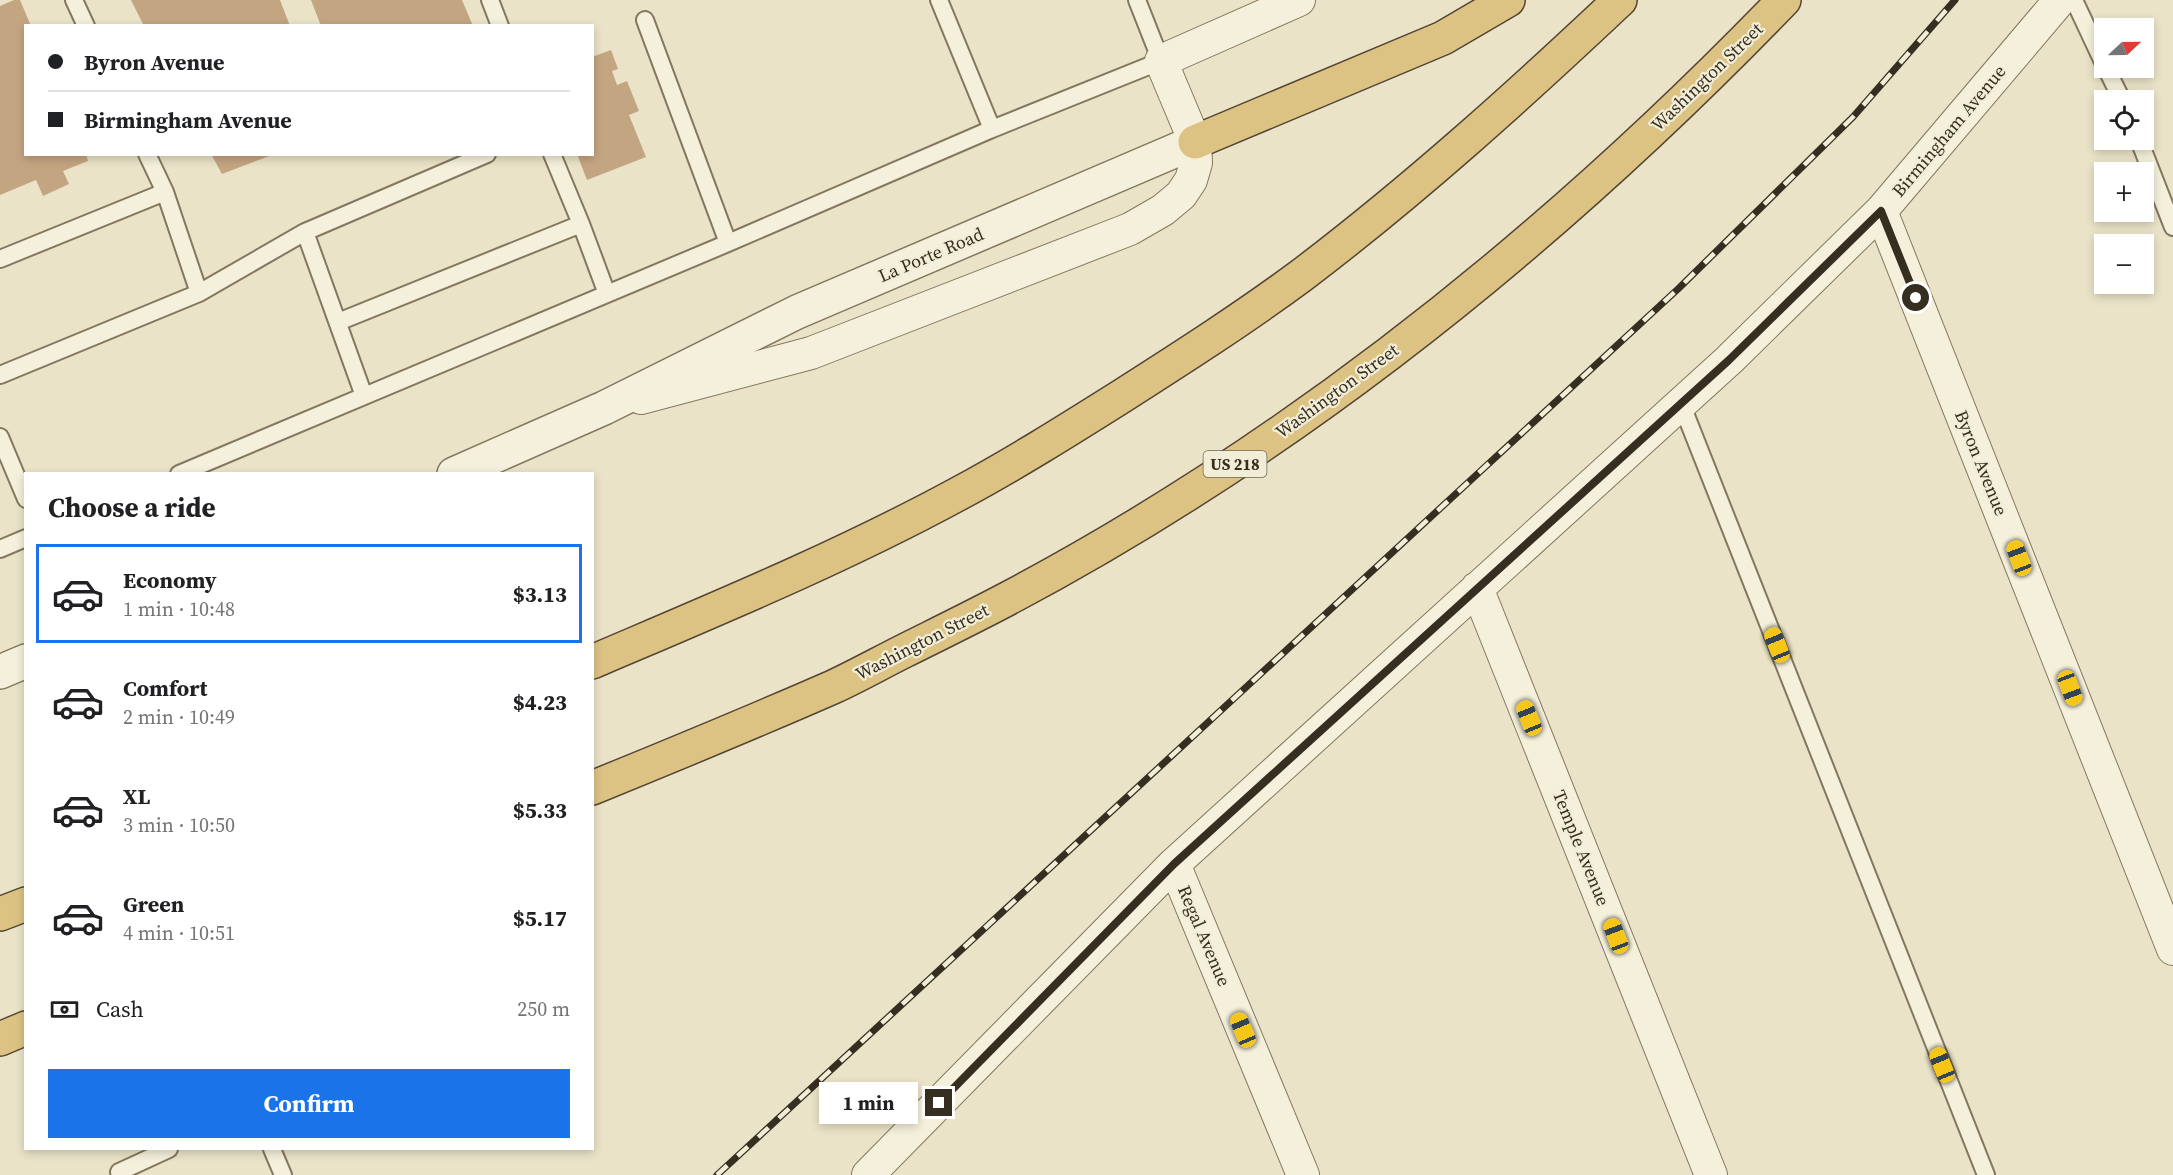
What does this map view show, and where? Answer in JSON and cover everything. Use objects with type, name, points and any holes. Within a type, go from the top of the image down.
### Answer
[{"type":"highway","points":[[1195,142],[1443,38],[1508,0]]},
{"type":"highway","points":[[594,661],[788,579],[957,495],[1074,427],[1182,358],[1301,275],[1398,198],[1524,91],[1620,0]]},
{"type":"highway","name":"Washington Street","points":[[594,787],[836,685],[1009,598],[1130,529],[1247,456],[1363,373],[1476,287],[1601,179],[1717,70],[1784,0]]},
{"type":"highway","points":[[0,914],[24,905]]},
{"type":"highway","points":[[0,1039],[24,1029]]},
{"type":"street","points":[[604,408],[811,353],[1130,229],[1163,210],[1181,195],[1191,180],[1196,163],[1195,142],[1161,61],[1299,0]]},
{"type":"street","name":"Birmingham Avenue","points":[[868,1175],[1174,864],[1729,360],[1881,211],[2060,0]]},
{"type":"street","name":"La Porte Road","points":[[458,472],[604,408],[797,312],[1195,142]]},
{"type":"street","name":"Byron Avenue","points":[[1881,211],[2173,949]]},
{"type":"street","name":"Temple Avenue","points":[[1477,588],[1711,1175]]},
{"type":"street","points":[[0,672],[24,662]]},
{"type":"street","name":"Regal Avenue","points":[[1174,864],[1304,1175]]},
{"type":"lane","points":[[74,0],[85,24]]},
{"type":"lane","points":[[490,0],[499,24]]},
{"type":"lane","points":[[939,0],[992,129]]},
{"type":"lane","points":[[184,472],[728,243],[992,129],[1161,61],[1137,0]]},
{"type":"lane","points":[[2074,0],[2094,43]]},
{"type":"lane","points":[[645,20],[728,243]]},
{"type":"lane","points":[[2143,150],[2173,227]]},
{"type":"lane","points":[[148,156],[165,192],[199,293]]},
{"type":"lane","points":[[0,375],[199,293],[305,232],[482,156]]},
{"type":"lane","points":[[553,156],[607,294]]},
{"type":"lane","points":[[0,259],[165,192]]},
{"type":"lane","points":[[338,322],[581,225]]},
{"type":"lane","points":[[305,232],[364,396]]},
{"type":"lane","points":[[1681,403],[1986,1175]]},
{"type":"lane","points":[[0,436],[24,494]]},
{"type":"lane","points":[[0,549],[24,539]]},
{"type":"lane","points":[[121,1175],[119,1172],[168,1150]]},
{"type":"lane","points":[[272,1150],[283,1175]]},
{"type":"building","points":[[20,0],[30,24],[24,24],[24,156],[87,156],[88,161],[63,171],[69,184],[43,196],[36,180],[0,195],[0,6]]},
{"type":"building","points":[[131,0],[280,0],[289,24],[143,24]]},
{"type":"building","points":[[311,0],[462,0],[472,24],[320,24]]},
{"type":"building","points":[[611,50],[618,69],[612,71],[617,85],[627,81],[639,111],[629,115],[646,157],[587,180],[578,156],[594,156],[594,56]]},
{"type":"building","points":[[212,156],[269,156],[222,174]]},
{"type":"railway","points":[[717,1175],[1678,289],[1853,117],[1955,0]]},
{"type":"route","points":[[939,1103],[1174,864],[1729,360],[1881,211],[1916,298]]}]
